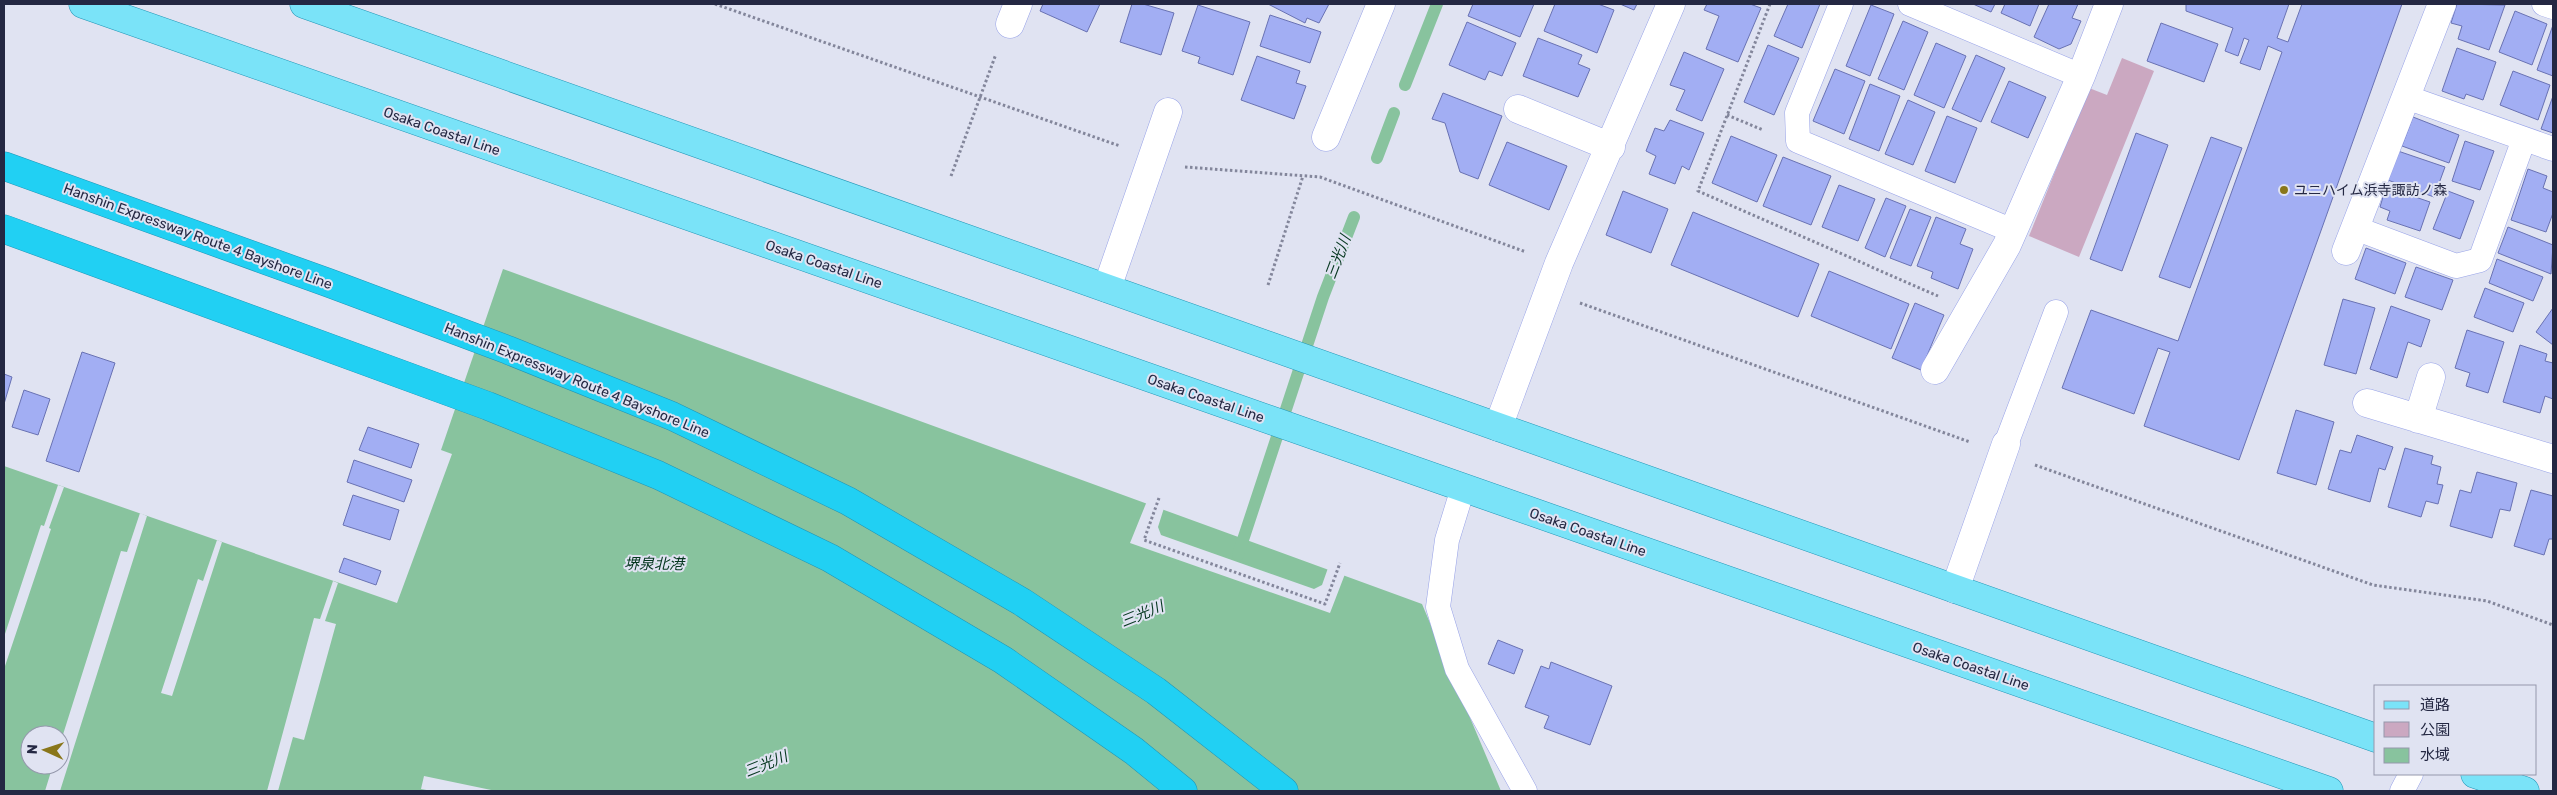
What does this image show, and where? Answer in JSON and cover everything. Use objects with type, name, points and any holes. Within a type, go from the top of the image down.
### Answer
[{"type":"highway","name":"Hanshin Expressway Route 4 Bayshore Line","points":[[4,166],[329,283],[508,350],[672,416],[848,501],[1022,602],[1156,691],[1284,791]]},
{"type":"highway","points":[[4,229],[461,396],[658,475],[830,558],[1002,660],[1134,751],[1184,791]]},
{"type":"main road","name":"Osaka Coastal Line","points":[[83,4],[2329,791]]},
{"type":"main road","points":[[304,4],[2374,737]]},
{"type":"main road","points":[[2478,775],[2525,791]]},
{"type":"street","points":[[1326,137],[1381,4]]},
{"type":"street","points":[[1498,426],[1559,263],[1611,147],[1671,4]]},
{"type":"street","points":[[1936,370],[2013,231],[2081,76],[2109,4]]},
{"type":"street","points":[[2351,239],[2442,4]]},
{"type":"street","points":[[1518,109],[1611,147]]},
{"type":"street","points":[[1107,288],[1168,112]]},
{"type":"street","points":[[2418,419],[2431,377]]},
{"type":"street","points":[[2367,403],[2553,459]]},
{"type":"street","points":[[1955,589],[2004,449]]},
{"type":"lane","points":[[1841,4],[1797,113],[1798,141],[2013,231]]},
{"type":"lane","points":[[1910,4],[2081,76]]},
{"type":"lane","points":[[2544,4],[2553,7]]},
{"type":"lane","points":[[2406,97],[2553,149]]},
{"type":"lane","points":[[2351,239],[2456,266],[2480,260],[2524,139]]},
{"type":"lane","points":[[2004,449],[2056,312]]},
{"type":"lane","points":[[1463,488],[1446,540],[1438,607],[1457,669],[1525,791]]},
{"type":"lane","points":[[2402,791],[2410,775]]},
{"type":"path","points":[[1770,4],[1698,191],[1970,310]]},
{"type":"path","points":[[951,176],[998,50]]},
{"type":"path","points":[[1268,285],[1303,176]]},
{"type":"path","points":[[1549,292],[2004,449],[2373,585],[2488,601],[2553,625]]},
{"type":"path","points":[[1159,498],[1144,540],[1325,604],[1340,563]]},
{"type":"green space","points":[[2122,58],[2154,71],[2079,257],[2029,236],[2089,88],[2107,95]]},
{"type":"water","name":"堺泉北港","points":[[503,269],[1422,604],[1501,791],[4,791],[4,466],[397,603],[452,454],[441,450]]},
{"type":"pier","points":[[58,485],[64,487],[4,669],[4,637],[41,525],[44,526]]},
{"type":"pier","points":[[1147,501],[1164,508],[1158,527],[1161,535],[1314,589],[1322,585],[1328,568],[1345,574],[1330,613],[1130,543]]},
{"type":"pier","points":[[140,513],[147,516],[70,759],[70,725],[66,725],[121,551],[127,552]]},
{"type":"pier","points":[[217,540],[222,542],[172,696],[161,693],[198,579],[203,581]]},
{"type":"pier","points":[[333,581],[338,583],[325,621],[336,624],[304,740],[293,737],[278,791],[267,791],[314,618],[320,619]]},
{"type":"pier","points":[[50,775],[65,775],[60,791],[45,791]]},
{"type":"pier","points":[[424,776],[496,791],[432,791],[421,789]]},
{"type":"building","points":[[1043,4],[1100,4],[1087,32],[1040,11]]},
{"type":"building","points":[[1132,4],[1143,4],[1174,13],[1161,55],[1120,42]]},
{"type":"building","points":[[1268,4],[1329,4],[1319,23],[1307,18],[1305,23]]},
{"type":"building","points":[[1473,4],[1534,4],[1520,37],[1468,16]]},
{"type":"building","points":[[1555,4],[1598,4],[1614,10],[1597,53],[1544,31]]},
{"type":"building","points":[[1620,4],[1637,4],[1634,10]]},
{"type":"building","points":[[1707,4],[1750,4],[1761,8],[1738,62],[1706,49],[1719,16],[1704,10]]},
{"type":"building","points":[[1788,4],[1820,4],[1802,48],[1774,36]]},
{"type":"building","points":[[1973,4],[1995,4],[1991,12]]},
{"type":"building","points":[[2005,4],[2039,4],[2030,26],[2001,13]]},
{"type":"building","points":[[2049,4],[2078,4],[2072,18],[2081,21],[2071,44],[2059,49],[2034,37]]},
{"type":"building","name":"ユニハイム浜寺諏訪ノ森","points":[[2186,4],[2289,4],[2277,38],[2288,42],[2302,4],[2402,4],[2239,460],[2144,426],[2170,352],[2158,348],[2134,414],[2062,388],[2091,310],[2178,341],[2282,52],[2268,46],[2260,70],[2240,63],[2249,40],[2244,38],[2238,56],[2225,51],[2233,28],[2186,11]]},
{"type":"building","points":[[2457,4],[2505,5],[2489,50],[2458,39],[2462,26],[2451,23]]},
{"type":"building","points":[[1198,5],[1250,22],[1233,75],[1198,63],[1200,57],[1182,51]]},
{"type":"building","points":[[1871,5],[1894,14],[1870,76],[1846,66]]},
{"type":"building","points":[[2515,11],[2547,24],[2532,65],[2499,52]]},
{"type":"building","points":[[1270,15],[1321,32],[1310,63],[1260,46]]},
{"type":"building","points":[[1903,21],[1928,32],[1904,90],[1878,79]]},
{"type":"building","points":[[1467,22],[1516,43],[1502,76],[1489,71],[1485,80],[1449,65]]},
{"type":"building","points":[[2161,23],[2218,44],[2204,82],[2147,61]]},
{"type":"building","points":[[2553,25],[2553,76],[2537,70]]},
{"type":"building","points":[[1538,38],[1582,55],[1578,64],[1590,69],[1578,97],[1523,76]]},
{"type":"building","points":[[1936,43],[1966,56],[1944,108],[1914,95]]},
{"type":"building","points":[[1768,45],[1799,58],[1774,115],[1744,102]]},
{"type":"building","points":[[2457,48],[2496,62],[2483,100],[2466,94],[2464,99],[2442,91]]},
{"type":"building","points":[[1684,52],[1724,69],[1702,121],[1676,110],[1685,90],[1670,85]]},
{"type":"building","points":[[1976,55],[2005,68],[1981,122],[1952,109]]},
{"type":"building","points":[[1257,56],[1300,71],[1296,83],[1306,86],[1294,119],[1241,100]]},
{"type":"building","points":[[1835,69],[1865,81],[1844,134],[1813,121]]},
{"type":"building","points":[[2513,71],[2550,85],[2538,120],[2500,105]]},
{"type":"building","points":[[2009,81],[2046,97],[2028,138],[1991,122]]},
{"type":"building","points":[[1870,84],[1900,96],[1879,151],[1849,139]]},
{"type":"building","points":[[1443,93],[1502,116],[1478,179],[1460,172],[1445,123],[1432,119]]},
{"type":"building","points":[[2553,96],[2553,133],[2541,129]]},
{"type":"building","points":[[1908,100],[1935,112],[1913,165],[1885,154]]},
{"type":"building","points":[[1947,116],[1977,128],[1955,183],[1925,171]]},
{"type":"building","points":[[2413,117],[2459,135],[2449,163],[2402,146]]},
{"type":"building","points":[[1670,120],[1704,133],[1689,170],[1682,166],[1675,184],[1649,174],[1656,156],[1646,151],[1655,128],[1664,131]]},
{"type":"building","points":[[2136,133],[2168,145],[2122,271],[2090,259]]},
{"type":"building","points":[[1731,136],[1777,155],[1757,202],[1712,183]]},
{"type":"building","points":[[2211,137],[2242,148],[2190,288],[2159,277]]},
{"type":"building","points":[[2465,141],[2494,151],[2480,190],[2452,181]]},
{"type":"building","points":[[1507,142],[1567,166],[1549,210],[1489,185]]},
{"type":"building","points":[[2395,150],[2445,167],[2434,197],[2385,179]]},
{"type":"building","points":[[1783,157],[1831,176],[1811,225],[1763,206]]},
{"type":"building","points":[[2528,169],[2547,176],[2543,188],[2553,192],[2553,213],[2546,232],[2511,220]]},
{"type":"building","points":[[1839,185],[1875,199],[1858,241],[1822,227]]},
{"type":"building","points":[[2386,187],[2430,202],[2420,231],[2387,220],[2390,211],[2380,207]]},
{"type":"building","points":[[1623,191],[1668,209],[1651,253],[1606,235]]},
{"type":"building","points":[[2448,191],[2474,201],[2460,239],[2433,229]]},
{"type":"building","points":[[1886,198],[1906,206],[1885,257],[1865,248]]},
{"type":"building","points":[[1910,209],[1931,217],[1911,266],[1890,258]]},
{"type":"building","points":[[1693,212],[1819,264],[1798,317],[1671,265]]},
{"type":"building","points":[[1936,217],[1966,229],[1960,244],[1973,249],[1958,289],[1931,278],[1933,272],[1917,266]]},
{"type":"building","points":[[2508,227],[2553,245],[2551,274],[2498,253]]},
{"type":"building","points":[[2366,248],[2406,263],[2395,294],[2355,279]]},
{"type":"building","points":[[2497,259],[2543,277],[2533,301],[2489,283]]},
{"type":"building","points":[[2416,267],[2453,280],[2442,310],[2405,297]]},
{"type":"building","points":[[1829,271],[1909,304],[1891,349],[1811,316]]},
{"type":"building","points":[[2485,288],[2524,303],[2513,332],[2474,317]]},
{"type":"building","points":[[2343,299],[2375,308],[2356,374],[2324,365]]},
{"type":"building","points":[[1915,303],[1944,315],[1921,370],[1892,358]]},
{"type":"building","points":[[2391,306],[2430,320],[2421,347],[2408,342],[2397,378],[2370,369]]},
{"type":"building","points":[[2553,308],[2553,345],[2536,332]]},
{"type":"building","points":[[2467,330],[2504,342],[2488,393],[2466,386],[2470,373],[2455,368]]},
{"type":"building","points":[[2520,345],[2547,354],[2545,361],[2553,363],[2553,399],[2545,396],[2540,413],[2503,402]]},
{"type":"building","points":[[82,352],[115,363],[79,472],[46,461]]},
{"type":"building","points":[[4,374],[12,377],[4,404]]},
{"type":"building","points":[[24,390],[50,399],[38,435],[12,427]]},
{"type":"building","points":[[2296,410],[2334,422],[2316,485],[2277,473]]},
{"type":"building","points":[[368,427],[419,444],[411,468],[359,450]]},
{"type":"building","points":[[2357,435],[2393,447],[2385,470],[2379,468],[2370,502],[2328,489],[2340,450],[2351,453]]},
{"type":"building","points":[[2405,448],[2433,456],[2431,464],[2441,467],[2437,484],[2443,485],[2438,504],[2426,501],[2421,517],[2388,507]]},
{"type":"building","points":[[354,460],[412,480],[404,502],[347,482]]},
{"type":"building","points":[[2477,472],[2517,483],[2510,511],[2500,509],[2492,538],[2450,526],[2460,490],[2471,493]]},
{"type":"building","points":[[2531,490],[2553,496],[2553,539],[2549,539],[2544,555],[2514,546]]},
{"type":"building","points":[[353,495],[399,510],[390,540],[343,525]]},
{"type":"building","points":[[344,558],[381,571],[376,585],[339,572]]},
{"type":"building","points":[[1498,640],[1523,650],[1514,674],[1488,664]]},
{"type":"building","points":[[1551,662],[1612,686],[1590,745],[1544,728],[1549,716],[1525,707],[1541,666],[1549,669]]},
{"type":"waterway","name":"三光川","points":[[1405,85],[1437,4]]},
{"type":"waterway","name":"三光川","points":[[1377,158],[1394,113]]},
{"type":"waterway","name":"三光川","points":[[1238,555],[1323,297],[1354,217]]},
{"type":"place","name":"ユニハイム浜寺諏訪ノ森","points":[[2284,190]]}]
